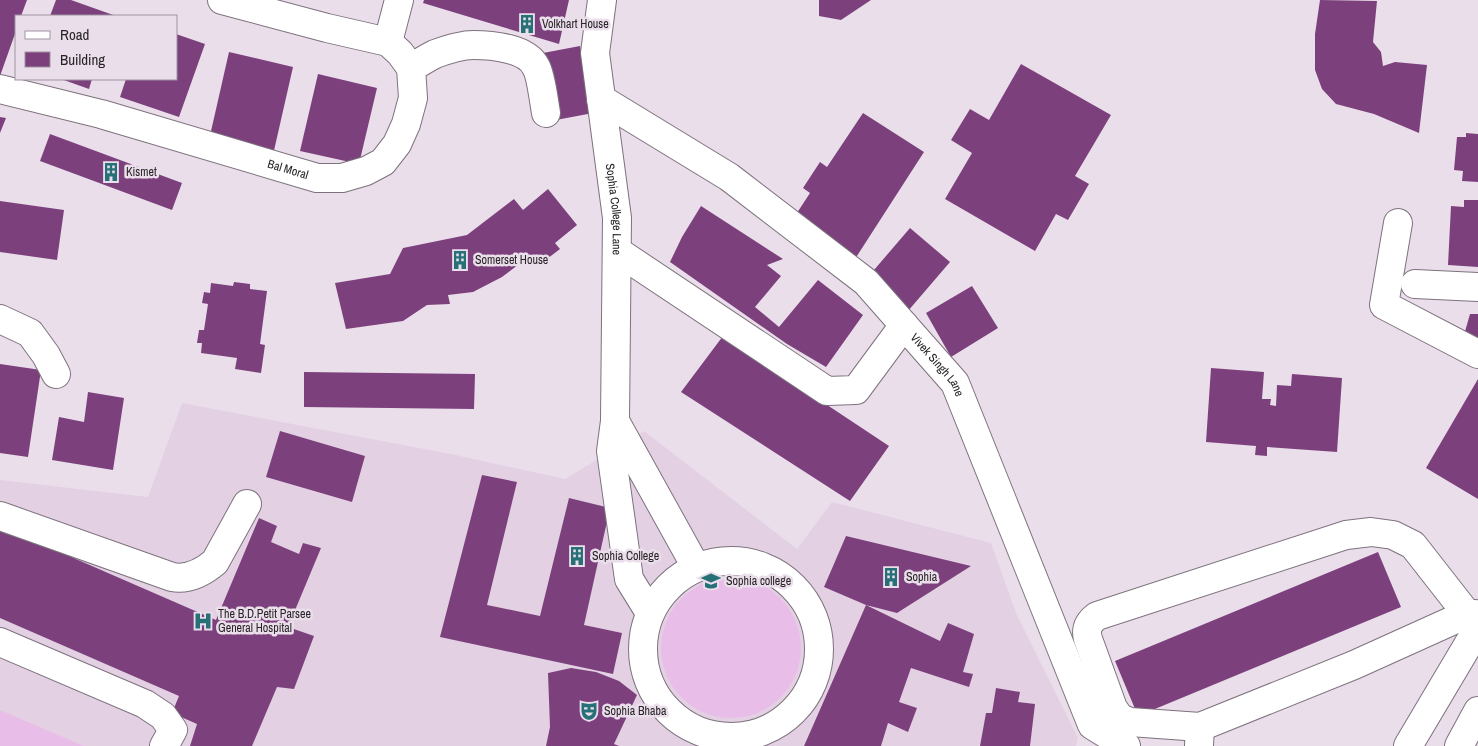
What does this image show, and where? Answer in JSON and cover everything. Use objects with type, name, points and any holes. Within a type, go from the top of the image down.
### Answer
[{"type":"street","points":[[222,0],[388,42],[400,53],[411,68],[434,55],[472,45],[510,49],[520,52],[531,59],[537,68],[546,113]]},
{"type":"street","points":[[388,42],[399,0]]},
{"type":"street","name":"Sophia College Lane","points":[[602,0],[595,54],[617,218],[615,421],[611,451],[629,579],[650,613]]},
{"type":"street","name":"Bal Moral","points":[[0,89],[101,114],[317,178],[342,178],[366,171],[383,162],[397,144],[406,124],[413,98],[411,68]]},
{"type":"street","name":"Vivek Singh Lane","points":[[601,99],[729,177],[866,282],[955,382],[1092,725],[1126,746]]},
{"type":"street","points":[[1398,223],[1384,305],[1478,354]]},
{"type":"street","points":[[617,251],[827,390],[856,390],[904,325]]},
{"type":"street","points":[[1416,284],[1478,287]]},
{"type":"street","points":[[0,319],[30,333],[46,355],[56,374]]},
{"type":"street","points":[[615,421],[696,567]]},
{"type":"street","points":[[0,516],[172,577],[183,579],[207,569],[215,562],[248,504]]},
{"type":"street","points":[[1370,532],[1392,535],[1413,545],[1474,619],[1354,665],[1200,737],[1130,722],[1120,718],[1113,708],[1086,632],[1089,622],[1097,616],[1346,535],[1370,532]]},
{"type":"street","points":[[719,562],[748,562],[776,572],[798,591],[814,616],[821,645],[817,674],[804,700],[784,721],[757,734],[728,738],[700,732],[674,717],[655,695],[646,675],[642,654],[644,632],[650,613],[660,596],[674,581],[696,567],[719,562]]},
{"type":"street","points":[[1408,746],[1474,619]]},
{"type":"street","points":[[0,642],[145,704],[163,716],[173,730],[164,746]]},
{"type":"street","points":[[1459,746],[1478,712]]},
{"type":"shaded area","points":[[182,403],[451,454],[565,479],[644,431],[797,549],[832,502],[991,543],[1016,613],[1078,738],[1076,746],[0,746],[0,480],[148,497]]},
{"type":"shaded area","points":[[731,578],[745,579],[758,583],[781,598],[796,621],[800,634],[800,662],[796,675],[781,698],[758,713],[745,717],[731,718],[717,717],[704,713],[681,698],[666,675],[662,662],[661,648],[662,634],[666,621],[681,598],[704,583],[717,579]]},
{"type":"shaded area","points":[[0,710],[84,746],[0,746]]},
{"type":"building","points":[[0,0],[27,0],[21,15],[15,15],[15,34],[0,76]]},
{"type":"building","points":[[56,0],[71,0],[113,15],[50,15]]},
{"type":"building","name":"Volkhart House","points":[[424,0],[569,0],[559,44],[423,3]]},
{"type":"building","points":[[819,0],[871,0],[841,20],[819,16]]},
{"type":"building","points":[[1320,0],[1377,1],[1373,42],[1381,52],[1383,66],[1395,62],[1427,65],[1419,133],[1374,114],[1336,104],[1322,89],[1315,70],[1315,34]]},
{"type":"building","points":[[178,35],[205,44],[179,117],[120,97],[126,80],[178,80]]},
{"type":"building","points":[[580,46],[593,113],[556,120],[543,53]]},
{"type":"building","points":[[229,52],[293,67],[273,155],[209,140]]},
{"type":"building","points":[[1021,64],[1111,115],[1075,176],[1089,184],[1068,220],[1056,214],[1035,251],[945,199],[972,153],[951,140],[970,109],[989,120]]},
{"type":"building","points":[[318,74],[377,88],[359,164],[300,151]]},
{"type":"building","points":[[64,80],[92,80],[89,89]]},
{"type":"building","points":[[863,113],[924,152],[855,259],[793,219],[810,193],[803,188],[820,162],[827,167]]},
{"type":"building","points":[[0,117],[6,118],[0,133]]},
{"type":"building","points":[[1466,133],[1478,134],[1478,182],[1462,181],[1463,171],[1454,170],[1457,137],[1466,137]]},
{"type":"building","name":"Kismet","points":[[50,134],[182,183],[172,210],[40,161]]},
{"type":"building","name":"Somerset House","points":[[548,189],[577,225],[555,243],[560,249],[539,265],[531,255],[502,277],[473,292],[448,295],[450,304],[427,305],[403,321],[346,329],[335,283],[390,274],[403,248],[467,235],[514,199],[523,210]]},
{"type":"building","points":[[1464,200],[1478,200],[1478,267],[1448,265],[1451,206],[1464,207]]},
{"type":"building","points":[[0,201],[64,210],[57,260],[0,252]]},
{"type":"building","points":[[701,206],[783,259],[767,265],[781,276],[755,307],[779,327],[818,280],[863,315],[826,367],[787,344],[670,262],[682,237]]},
{"type":"building","points":[[910,228],[950,262],[908,311],[868,277]]},
{"type":"building","points":[[234,282],[250,284],[250,289],[267,291],[260,344],[265,345],[261,373],[235,369],[237,358],[201,353],[202,343],[197,343],[199,330],[204,330],[208,304],[202,303],[204,292],[210,293],[211,283],[233,286]]},
{"type":"building","points":[[972,286],[998,328],[951,357],[926,313]]},
{"type":"building","points":[[1470,314],[1478,314],[1478,342],[1464,335]]},
{"type":"building","points":[[723,336],[889,446],[850,501],[681,392]]},
{"type":"building","points":[[0,364],[41,370],[28,457],[0,453]]},
{"type":"building","points":[[1211,368],[1264,372],[1262,399],[1271,399],[1270,405],[1276,406],[1277,385],[1291,386],[1292,374],[1342,378],[1337,452],[1267,447],[1267,456],[1255,455],[1256,446],[1206,442]]},
{"type":"building","points":[[304,372],[475,374],[474,409],[304,407]]},
{"type":"building","points":[[1478,379],[1478,499],[1426,468]]},
{"type":"building","points":[[88,392],[124,398],[113,470],[52,460],[59,417],[84,422]]},
{"type":"building","points":[[280,431],[365,456],[352,502],[266,477]]},
{"type":"building","name":"Sophia College","points":[[482,475],[517,482],[487,605],[540,616],[569,498],[610,508],[584,625],[622,633],[613,674],[440,637]]},
{"type":"building","points":[[259,518],[277,526],[271,542],[299,554],[303,543],[321,548],[288,627],[314,636],[294,689],[277,687],[252,746],[190,746],[197,724],[172,713],[179,696],[0,618],[0,526],[216,620]]},
{"type":"building","name":"Sophia","points":[[846,536],[971,566],[897,613],[866,605],[824,587]]},
{"type":"building","points":[[1378,552],[1401,607],[1138,716],[1115,661]]},
{"type":"building","points":[[866,605],[940,641],[948,623],[974,634],[963,672],[973,674],[969,687],[911,668],[899,702],[917,708],[908,732],[888,723],[881,746],[804,746]]},
{"type":"building","name":"Sophia Bhaba","points":[[571,668],[596,672],[619,681],[637,695],[614,744],[619,746],[546,746],[550,727],[548,673]]},
{"type":"building","points":[[996,688],[1020,692],[1018,702],[1035,704],[1030,746],[980,746],[986,713],[992,713]]},
{"type":"place","name":"Volkhart House","points":[[527,24]]},
{"type":"place","name":"Kismet","points":[[111,172]]},
{"type":"place","name":"Somerset House","points":[[460,260]]},
{"type":"place","name":"Sophia College","points":[[577,556]]},
{"type":"place","name":"Sophia","points":[[891,577]]},
{"type":"place","name":"Sophia college","points":[[711,581]]},
{"type":"place","name":"The B.D.Petit Parsee General Hospital","points":[[203,621]]},
{"type":"place","name":"Sophia Bhaba","points":[[589,711]]}]
